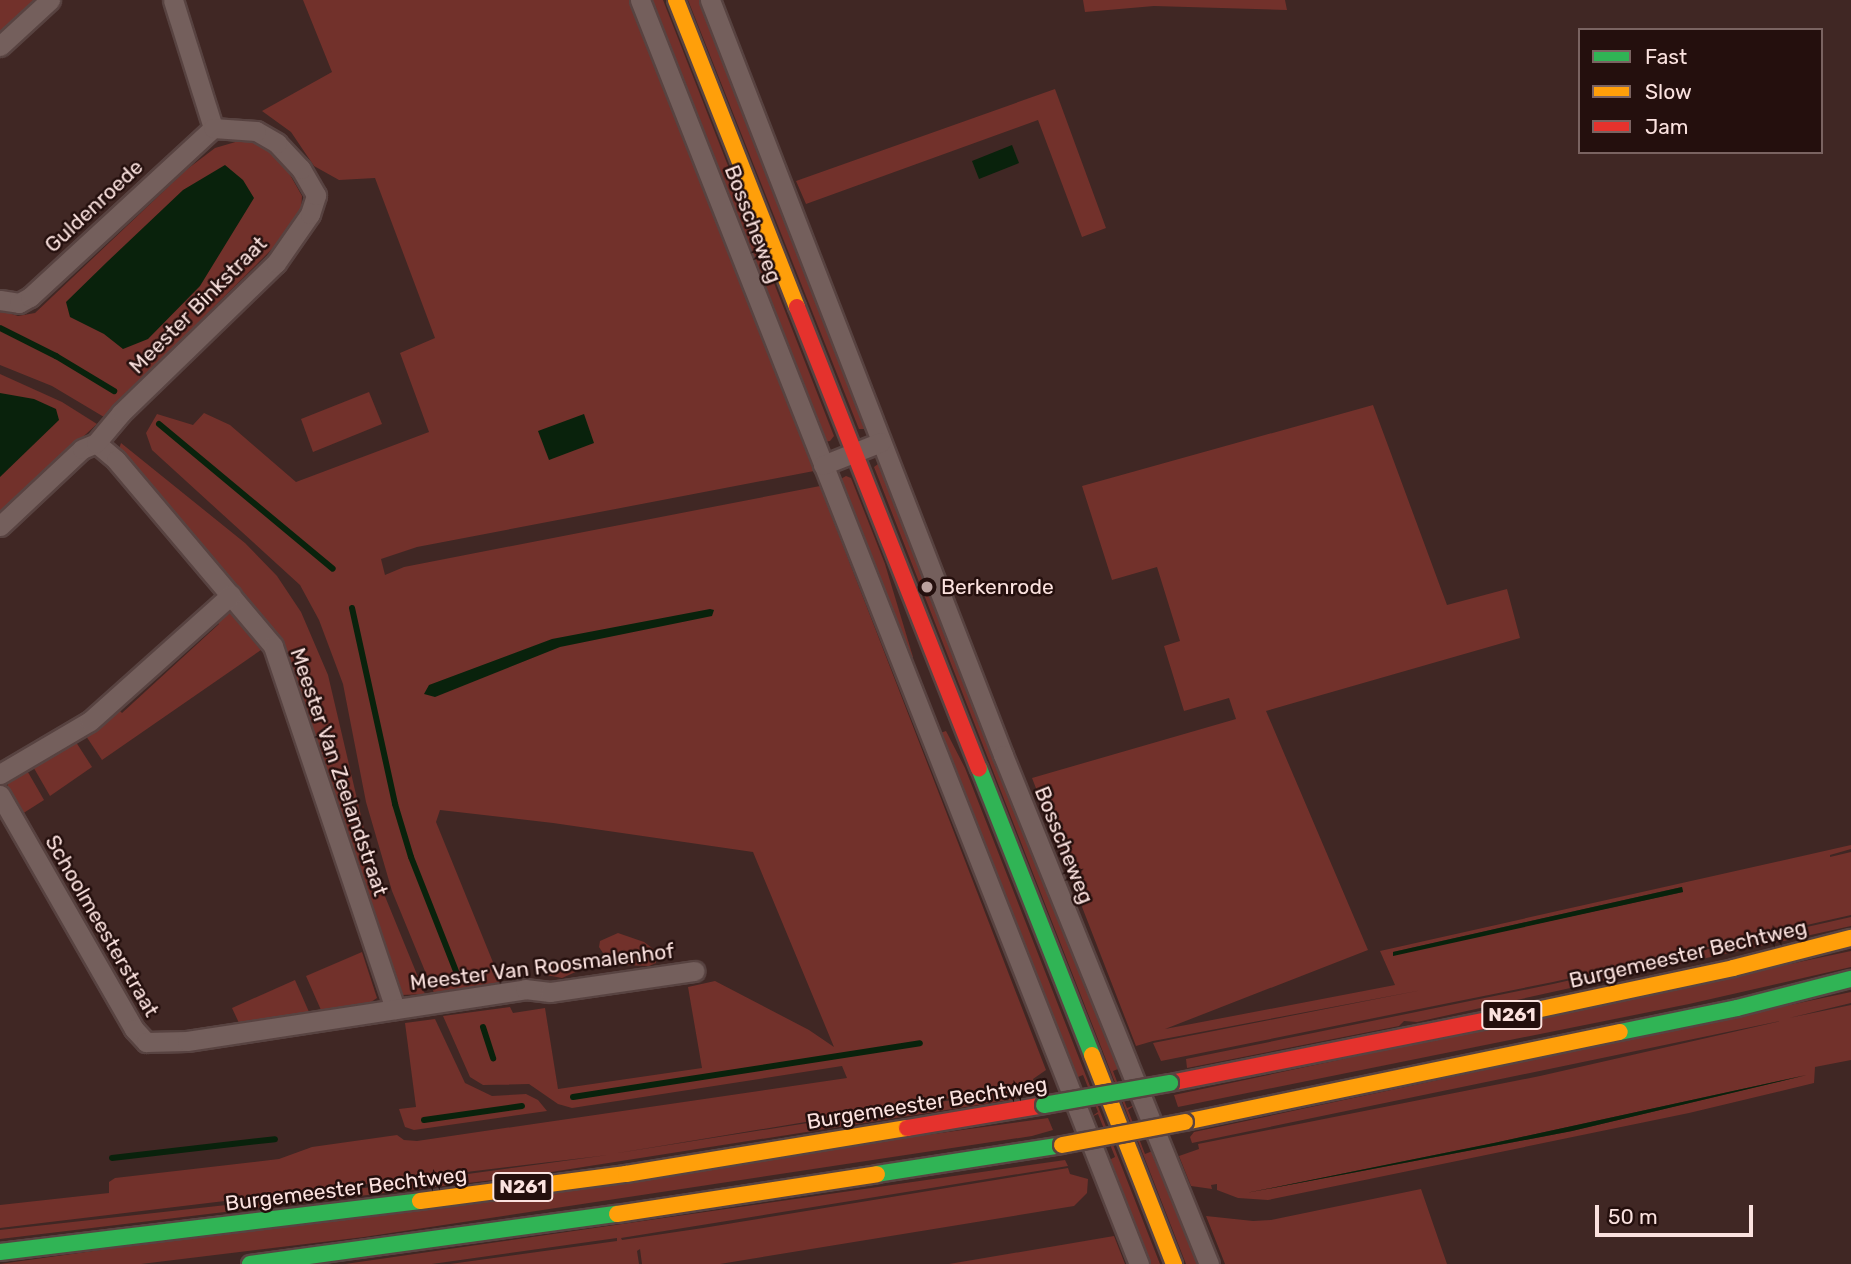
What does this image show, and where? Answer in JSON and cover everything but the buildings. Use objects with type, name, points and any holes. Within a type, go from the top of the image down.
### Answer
[{"type":"main road","name":"Bosscheweg","points":[[677,0],[1174,1264]]},
{"type":"main road","name":"Burgemeester Bechtweg","points":[[0,1252],[215,1228],[612,1176],[1044,1105],[1170,1083],[1544,1008],[1733,968],[1851,938]]},
{"type":"main road","name":"N261","points":[[250,1264],[626,1213],[1062,1145],[1683,1019],[1851,979]]},
{"type":"street","points":[[0,46],[50,0]]},
{"type":"street","points":[[173,0],[213,128]]},
{"type":"street","name":"Bosscheweg","points":[[640,0],[1139,1264]]},
{"type":"street","name":"Bosscheweg","points":[[710,0],[1003,755],[1209,1264]]},
{"type":"street","name":"Guldenroede","points":[[0,300],[19,303],[30,297],[213,128]]},
{"type":"street","name":"Meester Binkstraat","points":[[0,526],[82,450],[96,443],[121,413],[276,262],[310,214],[316,195],[301,169],[277,143],[256,131],[213,128]]},
{"type":"street","points":[[823,465],[881,442]]},
{"type":"street","name":"Meester Van Zeelandstraat","points":[[96,443],[116,460],[267,637],[279,660],[395,1009]]},
{"type":"street","points":[[0,774],[90,721],[231,595]]},
{"type":"street","name":"Schoolmeesterstraat","points":[[2,803],[134,1028],[146,1042],[187,1041],[395,1009]]},
{"type":"street","name":"Meester Van Roosmalenhof","points":[[395,1009],[525,989],[550,992],[694,971]]},
{"type":"shaded area","points":[[0,0],[39,0],[0,36]]},
{"type":"shaded area","points":[[303,0],[632,0],[814,471],[417,547],[381,559],[385,575],[404,567],[820,486],[1046,1070],[1033,1079],[1035,1084],[612,1154],[1015,1090],[1016,1099],[526,1176],[0,1239],[0,1230],[298,1197],[608,1155],[0,1228],[0,1205],[109,1193],[109,1182],[115,1178],[279,1159],[312,1147],[397,1135],[404,1140],[417,1141],[847,1078],[842,1066],[572,1108],[558,1104],[529,1084],[483,1085],[470,1077],[443,1016],[510,1007],[513,1013],[545,1008],[558,1089],[702,1068],[688,987],[715,981],[809,1030],[834,1047],[753,852],[553,823],[440,810],[436,822],[501,982],[434,993],[392,891],[366,802],[343,684],[319,620],[300,585],[152,450],[146,433],[157,414],[193,425],[204,413],[230,425],[296,482],[429,432],[400,353],[435,338],[375,178],[339,180],[314,166],[291,132],[262,111],[332,72]]},
{"type":"shaded area","points":[[648,0],[663,0],[834,436],[830,441],[824,442]]},
{"type":"shaded area","points":[[688,0],[703,0],[798,241],[866,426],[864,429],[859,429]]},
{"type":"shaded area","points":[[1083,0],[1285,0],[1287,10],[1154,6],[1085,12]]},
{"type":"shaded area","points":[[1055,89],[1106,228],[1082,237],[1038,120],[806,204],[796,181]]},
{"type":"shaded area","points":[[249,138],[262,144],[289,173],[302,196],[301,211],[278,243],[104,417],[52,386],[0,365],[0,310],[18,316],[35,313],[186,170],[215,148]]},
{"type":"shaded area","points":[[1012,145],[1019,163],[979,179],[972,161]]},
{"type":"shaded area","points":[[225,165],[243,180],[254,198],[200,286],[148,339],[123,349],[104,334],[70,317],[66,302],[183,190]]},
{"type":"shaded area","points":[[0,374],[62,402],[97,424],[0,513]]},
{"type":"shaded area","points":[[369,392],[382,424],[313,452],[301,419]]},
{"type":"shaded area","points":[[0,393],[34,399],[56,409],[59,420],[0,477]]},
{"type":"shaded area","points":[[1373,405],[1447,605],[1507,589],[1520,638],[1266,711],[1368,950],[1165,1029],[1395,985],[1380,951],[1851,845],[1851,849],[1830,857],[1851,852],[1851,915],[1553,982],[1161,1061],[1153,1043],[1422,990],[1136,1046],[1032,778],[1236,719],[1229,698],[1184,711],[1164,646],[1180,641],[1157,567],[1112,580],[1082,486]],"holes":[[[1682,887],[1683,892],[1393,955],[1393,952]]]},
{"type":"shaded area","points":[[584,414],[594,443],[549,460],[538,431]]},
{"type":"shaded area","points":[[121,443],[245,543],[277,576],[301,612],[328,675],[373,867],[425,994],[402,995],[396,989],[278,642],[118,452]]},
{"type":"shaded area","points":[[878,464],[1123,1067],[1113,1071],[1127,1108],[1135,1105],[1128,1110],[1145,1154],[1155,1150],[1200,1264],[1186,1264],[874,467]]},
{"type":"shaded area","points":[[846,476],[851,478],[885,564],[913,657],[908,659],[839,480]]},
{"type":"shaded area","points":[[714,610],[712,616],[560,647],[435,697],[424,694],[429,685],[552,639]]},
{"type":"shaded area","points":[[229,612],[261,650],[102,760],[84,733],[117,708],[122,713],[219,624],[214,618]]},
{"type":"shaded area","points":[[921,688],[940,733],[946,731],[965,768],[1160,1264],[1145,1264],[1105,1162],[1115,1157],[1098,1114],[1091,1117],[1098,1112],[1083,1075],[1073,1079]]},
{"type":"shaded area","points":[[74,739],[92,767],[50,796],[31,763]]},
{"type":"shaded area","points":[[25,767],[44,800],[22,814],[7,788],[10,777]]},
{"type":"shaded area","points":[[1682,887],[1683,892],[1393,956],[1393,952]]},
{"type":"shaded area","points":[[1851,917],[1851,926],[1417,1022],[1404,1021],[1399,1026],[1187,1068],[1186,1059],[1553,984]]},
{"type":"shaded area","points":[[618,933],[644,942],[656,951],[656,963],[649,966],[622,965],[603,953],[599,947],[600,941]]},
{"type":"shaded area","points":[[1851,951],[1851,967],[1689,1004],[1178,1107],[1174,1095]]},
{"type":"shaded area","points":[[362,952],[377,998],[371,1002],[321,1010],[306,976]]},
{"type":"shaded area","points":[[566,959],[579,963],[580,970],[562,978],[546,975],[547,966]]},
{"type":"shaded area","points":[[295,980],[309,1012],[239,1023],[232,1008]]},
{"type":"shaded area","points":[[1851,992],[1851,1003],[1789,1018],[1851,1005],[1851,1060],[1815,1067],[1814,1083],[1689,1113],[1268,1200],[1238,1198],[1217,1190],[1217,1184],[1211,1185],[1212,1189],[1191,1186],[1179,1156],[1199,1149],[1198,1144],[1540,1076],[1785,1020],[1192,1143],[1190,1137],[1194,1132]],"holes":[[[1806,1075],[1572,1131],[1246,1193],[1494,1143]]]},
{"type":"shaded area","points":[[435,1019],[465,1083],[492,1096],[526,1094],[538,1100],[547,1111],[414,1130],[405,1127],[399,1109],[416,1107],[405,1023]]},
{"type":"shaded area","points":[[1807,1075],[1572,1131],[1246,1193],[1494,1143]]},
{"type":"shaded area","points":[[1048,1118],[1053,1130],[1032,1136],[364,1237],[141,1264],[0,1264]]},
{"type":"shaded area","points":[[1065,1160],[1068,1166],[621,1238],[622,1240],[703,1228],[1068,1168],[1070,1174],[1088,1179],[1087,1193],[1074,1206],[720,1264],[642,1264],[640,1249],[637,1251],[639,1264],[450,1264],[617,1241],[617,1238],[432,1264],[345,1264]]},
{"type":"shaded area","points":[[1421,1189],[1447,1264],[1225,1264],[1206,1216],[1253,1221],[1271,1220]]},
{"type":"shaded area","points":[[1114,1236],[1125,1264],[949,1264]]},
{"type":"waterway","points":[[0,328],[56,356],[114,391]]},
{"type":"waterway","points":[[159,424],[333,569]]},
{"type":"waterway","points":[[352,608],[395,804],[411,857],[456,971]]},
{"type":"waterway","points":[[483,1027],[493,1058]]},
{"type":"waterway","points":[[573,1097],[920,1043]]},
{"type":"waterway","points":[[424,1120],[522,1106]]},
{"type":"waterway","points":[[112,1158],[275,1139]]},
{"type":"traffic: fast","points":[[979,768],[1092,1055]]},
{"type":"traffic: fast","points":[[1620,1032],[1737,1008],[1851,979]]},
{"type":"traffic: fast","points":[[1044,1105],[1170,1083]]},
{"type":"traffic: fast","points":[[877,1174],[1062,1145]]},
{"type":"traffic: fast","points":[[0,1252],[420,1201]]},
{"type":"traffic: fast","points":[[250,1264],[617,1214]]},
{"type":"traffic: slow","points":[[676,0],[797,307]]},
{"type":"traffic: slow","points":[[1494,1019],[1733,968],[1851,938]]},
{"type":"traffic: slow","points":[[1185,1122],[1620,1032]]},
{"type":"traffic: slow","points":[[1092,1055],[1174,1264]]},
{"type":"traffic: slow","points":[[1062,1145],[1185,1122]]},
{"type":"traffic: slow","points":[[420,1201],[626,1174],[907,1128]]},
{"type":"traffic: slow","points":[[617,1214],[877,1174]]},
{"type":"traffic: jam","points":[[797,307],[979,768]]},
{"type":"traffic: jam","points":[[1170,1083],[1494,1019]]},
{"type":"traffic: jam","points":[[907,1128],[1044,1105]]},
{"type":"place","name":"Berkenrode","points":[[927,587]]}]
